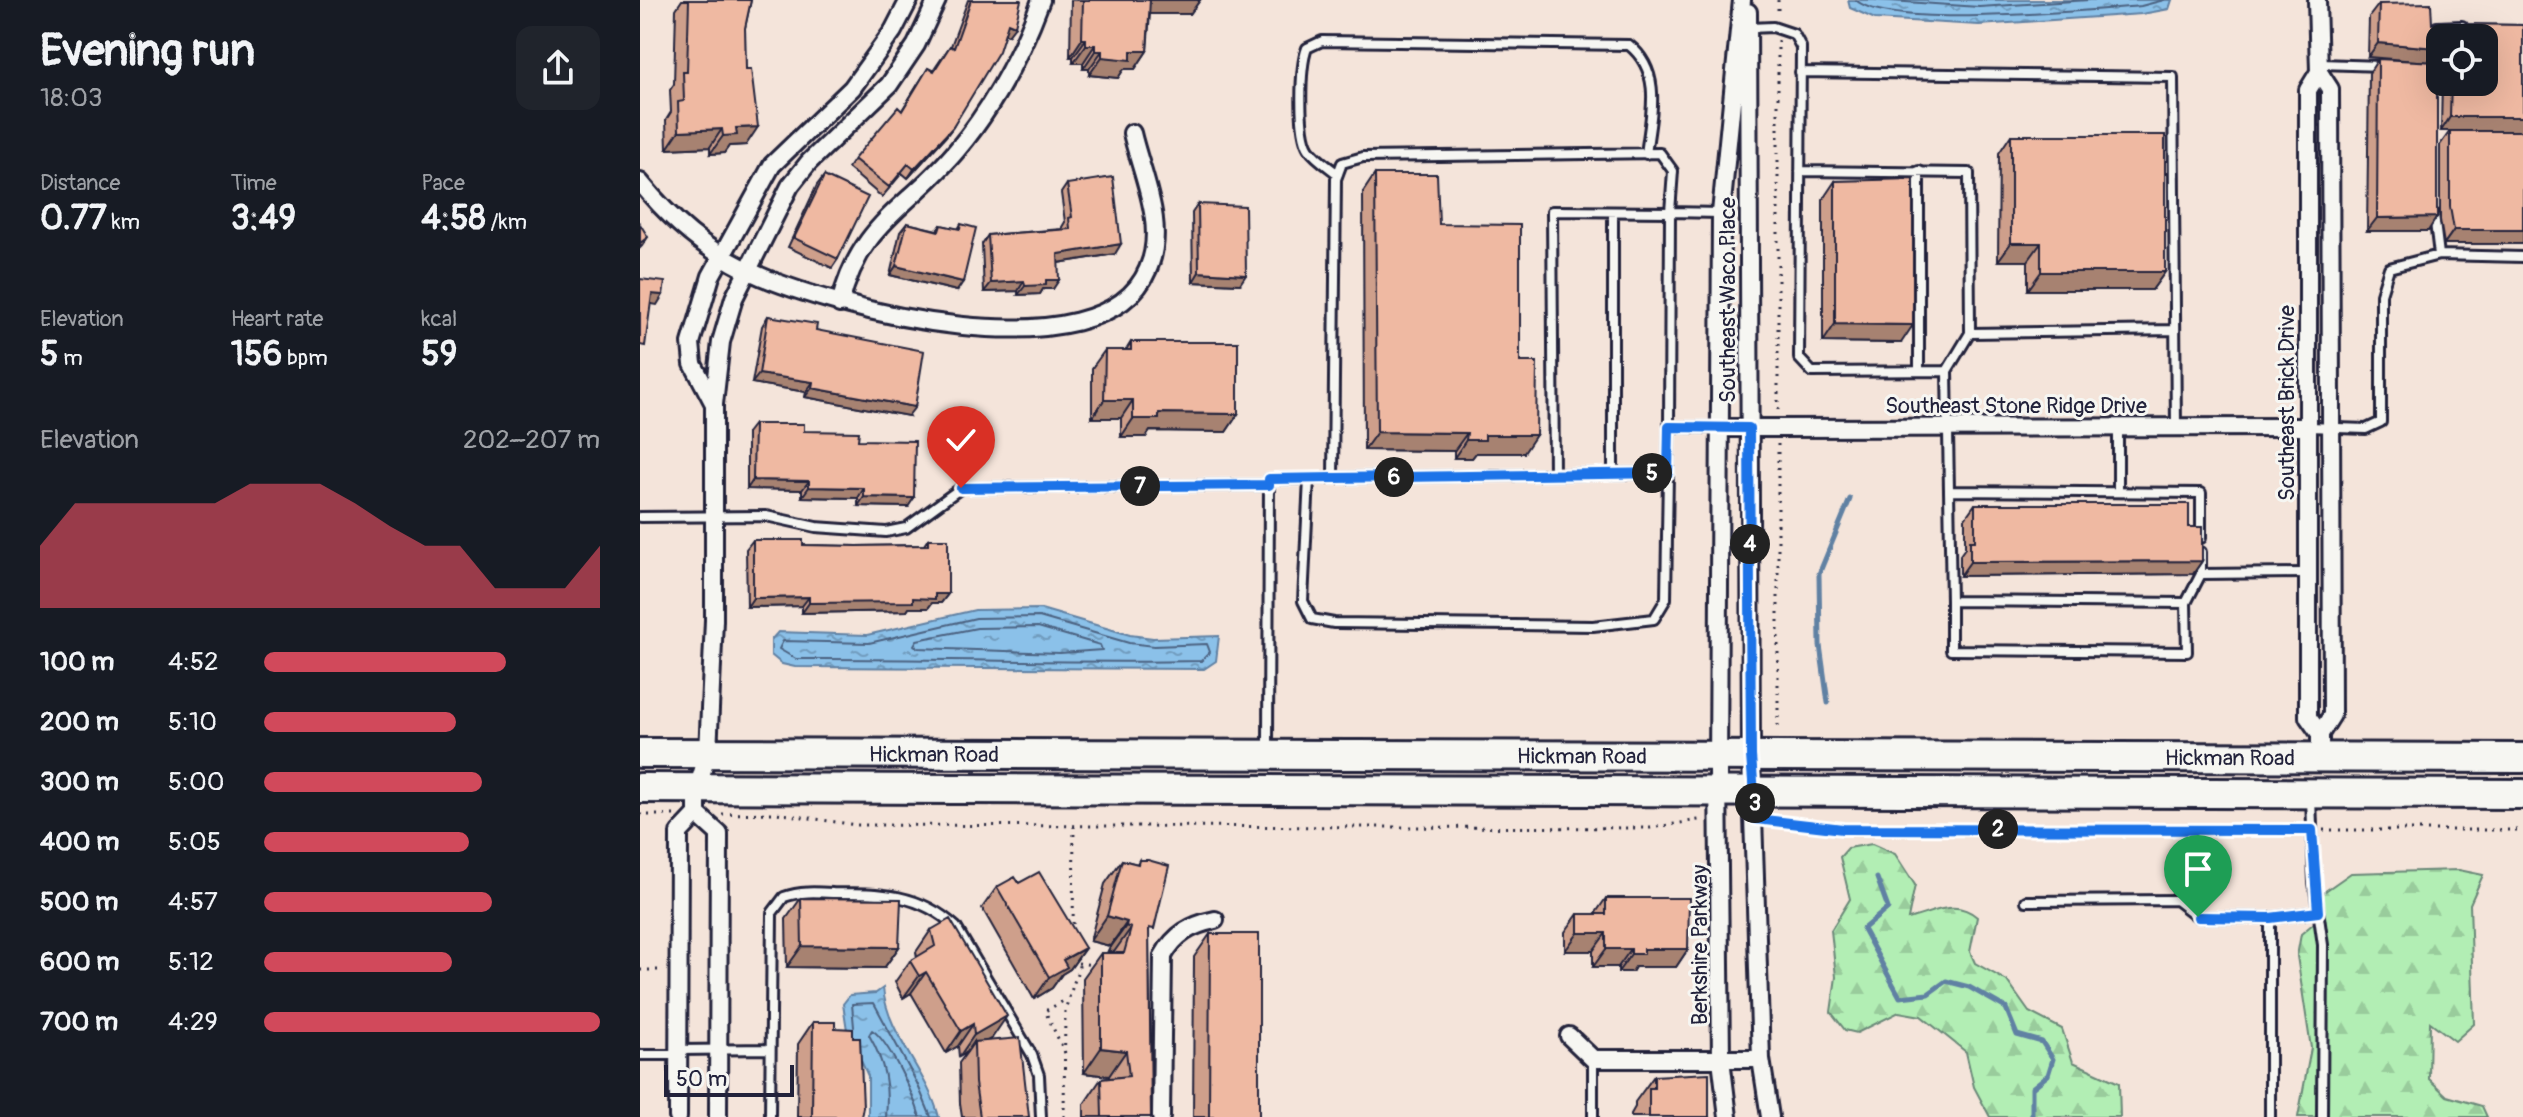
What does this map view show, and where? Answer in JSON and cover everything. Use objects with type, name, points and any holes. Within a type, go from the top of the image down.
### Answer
[{"type":"highway","name":"Hickman Road","points":[[640,788],[697,801],[1719,785],[1751,756],[2320,746],[2523,758]]},
{"type":"highway","points":[[2025,793],[2031,783],[2071,780],[2291,780],[2316,770],[2320,746]]},
{"type":"highway","name":"Hickman Road","points":[[640,753],[1268,753],[1719,785],[1755,805],[2025,793],[2523,794]]},
{"type":"highway","points":[[2311,793],[2314,786],[2337,779],[2523,776]]},
{"type":"street","points":[[714,404],[693,364],[691,343],[699,305],[722,256],[772,165],[852,88],[893,31],[909,0]]},
{"type":"street","points":[[678,1117],[679,833],[697,801],[708,753],[714,404],[721,342],[746,269],[790,186],[809,162],[889,85],[916,45],[937,0]]},
{"type":"street","points":[[840,304],[856,256],[869,236],[957,150],[987,109],[1012,68],[1041,0]]},
{"type":"street","name":"Southeast Waco Place","points":[[1744,0],[1749,28],[1751,756],[1755,805]]},
{"type":"street","name":"Southeast Waco Place","points":[[1719,785],[1723,428],[1721,213],[1744,0]]},
{"type":"street","name":"Southeast Brick Drive","points":[[2317,0],[2319,68],[2330,89],[2332,715],[2320,746]]},
{"type":"street","name":"Southeast Brick Drive","points":[[2319,68],[2308,90],[2306,573],[2308,717],[2320,746]]},
{"type":"street","points":[[640,182],[681,228],[722,256],[746,269],[840,304],[915,320],[966,326],[1066,323],[1111,311],[1138,287],[1154,253],[1154,216],[1132,133]]},
{"type":"street","name":"Southeast Stone Ridge Drive","points":[[1723,428],[2308,427]]},
{"type":"street","name":"Berkshire Parkway","points":[[1719,785],[1721,1059],[1728,1117]]},
{"type":"street","points":[[697,801],[719,834],[718,1117]]},
{"type":"street","points":[[1755,805],[1755,922],[1761,1059],[1770,1117]]},
{"type":"street","points":[[1161,1117],[1163,956],[1170,943],[1192,925],[1215,920]]},
{"type":"street","points":[[1569,1036],[1593,1059],[1761,1059]]},
{"type":"lane","points":[[1749,28],[1778,28],[1794,34],[1801,47],[1799,358],[1812,372],[1947,371]]},
{"type":"lane","points":[[1338,174],[1310,151],[1303,128],[1302,59],[1307,48],[1322,41],[1629,45],[1643,56],[1651,71],[1652,106],[1646,154]]},
{"type":"lane","points":[[2319,68],[2390,66]]},
{"type":"lane","points":[[2419,67],[2426,68]]},
{"type":"lane","points":[[1800,72],[2173,77],[2176,427]]},
{"type":"lane","points":[[1309,479],[1303,601],[1312,619],[1334,623],[1593,626],[1654,619],[1660,614],[1666,599],[1673,171],[1660,153],[1363,157],[1342,163],[1338,174],[1333,478]]},
{"type":"lane","points":[[1800,171],[1969,173],[1970,333],[1947,371],[1951,650],[2187,652],[2186,603],[2201,574],[2201,493],[1949,491]]},
{"type":"lane","points":[[1919,171],[1919,371]]},
{"type":"lane","points":[[2434,207],[2439,255]]},
{"type":"lane","points":[[1554,475],[1552,211],[1721,213]]},
{"type":"lane","points":[[1613,212],[1613,474]]},
{"type":"lane","points":[[2308,427],[2366,429],[2381,422],[2381,294],[2389,268],[2439,255],[2523,257]]},
{"type":"lane","points":[[1970,333],[2175,330]]},
{"type":"lane","points":[[1669,427],[1723,428]]},
{"type":"lane","points":[[2118,427],[2118,492]]},
{"type":"lane","points":[[1268,753],[1269,479],[1668,473]]},
{"type":"lane","points":[[640,517],[766,516],[816,527],[886,532],[906,528],[961,488],[1269,485]]},
{"type":"lane","points":[[2201,574],[2306,573]]},
{"type":"lane","points":[[1951,601],[2186,603]]},
{"type":"lane","points":[[2311,793],[2323,945],[2322,1117]]},
{"type":"lane","points":[[770,1117],[770,925],[776,904],[794,893],[884,893],[905,896],[940,912],[969,944],[1032,1055],[1039,1075],[1041,1117]]},
{"type":"lane","points":[[2026,901],[2176,900],[2198,917],[2270,918],[2318,912]]},
{"type":"lane","points":[[2270,918],[2270,1117]]},
{"type":"lane","points":[[640,1055],[770,1049]]},
{"type":"lane","points":[[1593,1059],[1593,1117]]},
{"type":"path","points":[[1778,0],[1778,738]]},
{"type":"path","points":[[741,814],[776,813],[856,825],[1651,828],[1698,819],[1719,785]]},
{"type":"path","points":[[1755,805],[1843,829],[2523,830]]},
{"type":"path","points":[[640,815],[657,815]]},
{"type":"path","points":[[1073,936],[1074,826]]},
{"type":"path","points":[[1064,1117],[1067,1056],[1065,1010],[1078,963],[1076,948]]},
{"type":"path","points":[[1078,963],[1106,967]]},
{"type":"path","points":[[640,970],[661,970]]},
{"type":"path","points":[[1067,1056],[1045,1011],[1069,998]]},
{"type":"green space","points":[[1872,844],[1895,854],[1915,885],[1908,919],[1952,908],[1961,908],[1977,917],[1970,952],[1975,963],[2007,981],[2029,1012],[2062,1029],[2073,1062],[2119,1083],[2120,1117],[1990,1117],[1974,1087],[1966,1052],[1921,1016],[1899,1012],[1857,1033],[1845,1030],[1831,1012],[1836,977],[1831,930],[1850,899],[1840,857],[1848,848]]},
{"type":"green space","points":[[2459,870],[2483,875],[2470,904],[2474,1024],[2455,1041],[2430,1022],[2429,1079],[2447,1096],[2482,1106],[2487,1117],[2298,1117],[2311,1048],[2297,956],[2301,934],[2320,918],[2321,894],[2351,873]]},
{"type":"water","points":[[1848,0],[2172,0],[2169,9],[2142,14],[1979,25],[1875,19],[1850,8]]},
{"type":"water","points":[[1041,609],[1130,635],[1153,638],[1219,636],[1216,661],[1204,669],[795,667],[782,664],[771,655],[771,640],[778,632],[867,635],[975,610]]},
{"type":"water","points":[[883,988],[892,1021],[926,1084],[939,1117],[868,1117],[868,1076],[847,1030],[843,1004],[850,995],[876,993]]},
{"type":"building","points":[[689,0],[751,0],[745,28],[746,69],[751,69],[758,127],[736,128],[737,135],[723,136],[722,129],[679,131],[678,102],[684,101],[683,72],[687,72]]},
{"type":"building","points":[[971,0],[1021,0],[1015,26],[1008,23],[999,51],[953,127],[914,169],[908,164],[889,187],[854,159],[898,107],[902,111],[928,68],[934,71],[950,46],[954,48]]},
{"type":"building","points":[[1083,0],[1150,0],[1147,51],[1131,51],[1131,60],[1102,57],[1102,51],[1095,51],[1095,45],[1086,45],[1086,39],[1082,39]]},
{"type":"building","points":[[2431,3],[2432,24],[2426,24],[2426,47],[2378,43],[2379,4]]},
{"type":"building","points":[[2498,25],[2523,25],[2523,117],[2450,117],[2451,96],[2498,96]]},
{"type":"building","points":[[2378,59],[2426,61],[2426,96],[2437,96],[2437,217],[2377,218]]},
{"type":"building","points":[[2450,131],[2523,131],[2523,230],[2454,230],[2450,207]]},
{"type":"building","points":[[2011,135],[2165,135],[2165,272],[2041,272],[2041,243],[2011,243]]},
{"type":"building","points":[[1375,174],[1437,174],[1439,224],[1520,225],[1520,362],[1537,362],[1536,435],[1485,435],[1485,440],[1466,440],[1467,433],[1377,432]]},
{"type":"building","points":[[824,176],[868,197],[838,259],[794,238]]},
{"type":"building","points":[[1113,177],[1121,244],[1058,254],[1059,280],[1046,280],[1046,285],[1025,286],[1024,281],[991,283],[988,235],[1070,229],[1069,218],[1072,217],[1067,184]]},
{"type":"building","points":[[1913,179],[1913,325],[1835,324],[1835,181]]},
{"type":"building","points":[[1198,204],[1245,206],[1246,275],[1199,272]]},
{"type":"building","points":[[907,223],[939,231],[941,225],[960,229],[961,224],[976,228],[963,282],[896,266]]},
{"type":"building","points":[[640,224],[648,237],[640,243]]},
{"type":"building","points":[[640,279],[665,282],[663,295],[652,294],[645,346],[640,345]]},
{"type":"building","points":[[768,316],[817,324],[816,330],[924,351],[915,407],[812,388],[813,382],[759,374]]},
{"type":"building","points":[[1131,342],[1238,342],[1238,414],[1159,413],[1159,419],[1133,419],[1133,400],[1104,400],[1105,350],[1131,350]]},
{"type":"building","points":[[754,424],[804,424],[804,431],[859,432],[858,440],[915,441],[914,498],[864,497],[864,488],[809,487],[809,481],[753,480]]},
{"type":"building","points":[[1975,504],[2189,504],[2189,527],[2202,527],[2202,561],[1970,562],[1970,541],[1975,541]]},
{"type":"building","points":[[928,539],[948,539],[948,594],[935,594],[935,599],[809,603],[809,597],[753,598],[753,540],[803,540],[803,545],[857,546],[928,545]]},
{"type":"building","points":[[1122,860],[1138,864],[1139,860],[1148,860],[1169,866],[1154,929],[1149,928],[1151,1117],[1102,1117],[1101,1079],[1129,1076],[1126,1051],[1101,1048],[1101,953],[1124,953],[1131,928],[1126,926],[1127,922],[1107,916]]},
{"type":"building","points":[[1039,872],[1085,948],[1063,960],[1067,967],[1049,977],[997,887],[1015,877],[1019,883]]},
{"type":"building","points":[[801,898],[901,899],[899,947],[802,946]]},
{"type":"building","points":[[1606,898],[1689,898],[1688,949],[1644,949],[1644,954],[1631,954],[1631,949],[1606,949],[1606,933],[1578,933],[1578,914],[1606,914]]},
{"type":"building","points":[[950,919],[1007,1016],[974,1035],[973,1024],[961,1031],[926,972],[919,976],[910,961],[935,946],[931,930]]},
{"type":"building","points":[[1210,934],[1259,934],[1259,1117],[1209,1117]]},
{"type":"building","points":[[813,1022],[835,1022],[835,1028],[853,1029],[853,1038],[860,1038],[861,1117],[812,1117]]},
{"type":"building","points":[[1020,1038],[1029,1117],[980,1117],[974,1042]]},
{"type":"building","points":[[1709,1073],[1709,1117],[1649,1117],[1649,1088],[1654,1088],[1654,1076]]},
{"type":"waterway","points":[[1828,703],[1820,645],[1819,574],[1850,499]]},
{"type":"waterway","points":[[1877,878],[1888,908],[1863,929],[1900,997],[1928,994],[1946,981],[1969,987],[2006,1008],[2017,1035],[2042,1042],[2053,1059],[2048,1075],[2032,1088],[2032,1117]]},
{"type":"route","points":[[961,488],[1269,485],[1269,479],[1668,473],[1669,427],[1749,428],[1751,756],[1756,819],[1779,819],[1843,829],[2312,830],[2318,912],[2270,918],[2198,917]]}]
